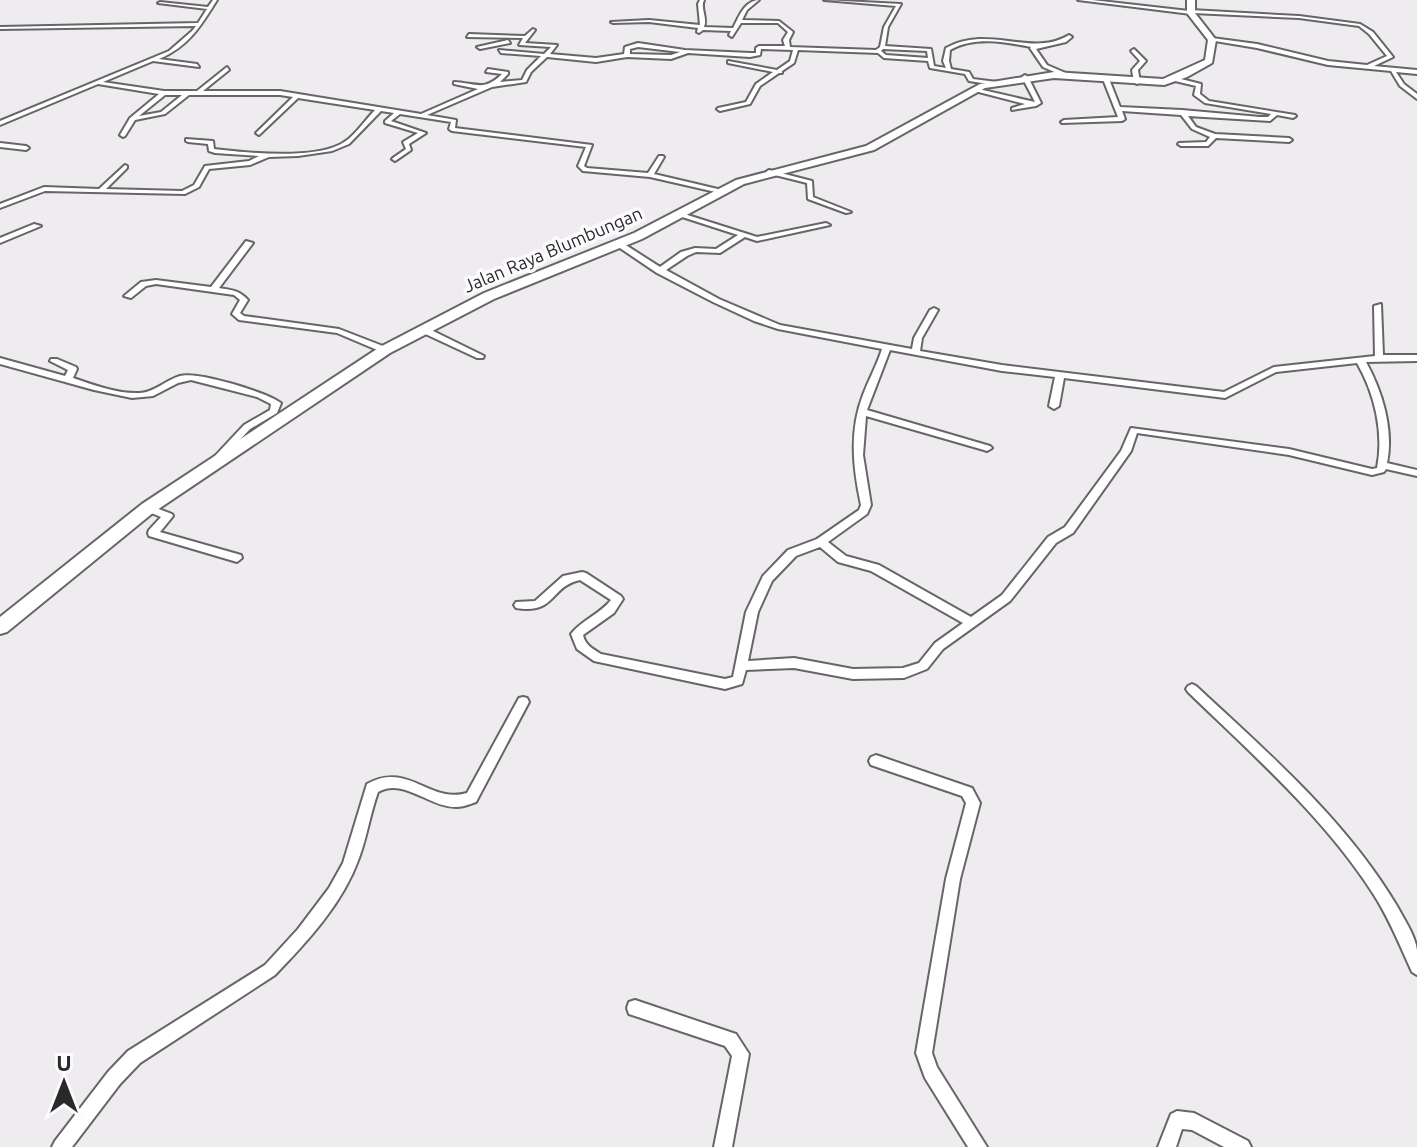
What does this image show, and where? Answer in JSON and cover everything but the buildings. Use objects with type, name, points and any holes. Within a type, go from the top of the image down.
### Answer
[{"type":"main road","points":[[1191,8],[1212,40]]},
{"type":"main road","name":"Jalan Raya Blumbungan","points":[[0,627],[148,508],[213,464],[385,350],[489,296],[618,244],[720,191],[769,172],[848,156],[870,148],[974,90],[1025,77],[1066,75],[1137,82],[1173,79],[1209,61],[1212,40]]},
{"type":"street","points":[[0,123],[154,60],[184,43],[215,0]]},
{"type":"street","points":[[700,29],[702,0]]},
{"type":"street","points":[[613,22],[640,20],[733,33],[748,4],[757,0]]},
{"type":"street","points":[[826,0],[885,2],[900,6],[886,27],[881,49],[884,56],[931,60]]},
{"type":"street","points":[[1080,0],[1299,17],[1360,25],[1371,33],[1390,57],[1369,66]]},
{"type":"street","points":[[160,3],[208,8]]},
{"type":"street","points":[[0,27],[15,18]]},
{"type":"street","points":[[720,109],[748,103],[758,85],[792,62],[792,48],[786,40],[791,32],[781,23],[738,21]]},
{"type":"street","points":[[0,27],[198,24]]},
{"type":"street","points":[[480,47],[523,40],[533,30]]},
{"type":"street","points":[[469,36],[555,46]]},
{"type":"street","points":[[949,70],[946,56],[948,49],[955,44],[991,41],[1035,46],[1064,41],[1069,37]]},
{"type":"street","points":[[496,83],[524,81],[529,71],[547,56],[561,38]]},
{"type":"street","points":[[1212,40],[1257,46],[1328,63],[1417,72]]},
{"type":"street","points":[[627,55],[627,48],[635,45],[755,55]]},
{"type":"street","points":[[1035,46],[1045,66],[1066,75]]},
{"type":"street","points":[[749,65],[761,47],[929,50],[932,67],[967,73],[971,80],[995,83]]},
{"type":"street","points":[[501,51],[605,59],[627,55],[671,57],[688,51]]},
{"type":"street","points":[[1134,51],[1143,61],[1135,70],[1137,82]]},
{"type":"street","points":[[154,60],[197,66]]},
{"type":"street","points":[[730,62],[780,72]]},
{"type":"street","points":[[199,92],[227,69]]},
{"type":"street","points":[[1392,69],[1402,85],[1417,97]]},
{"type":"street","points":[[420,115],[496,83],[507,74],[488,71]]},
{"type":"street","points":[[1025,77],[1037,98],[1034,105]]},
{"type":"street","points":[[1064,122],[1121,121],[1120,109],[1108,89],[1106,79]]},
{"type":"street","points":[[1173,79],[1199,85],[1197,95],[1207,102],[1293,116]]},
{"type":"street","points":[[99,83],[164,93],[253,91],[298,95],[420,115],[454,121],[452,129],[586,144],[591,148],[581,166],[585,170],[650,175],[720,191]]},
{"type":"street","points":[[456,83],[485,88]]},
{"type":"street","points":[[974,90],[1034,105]]},
{"type":"street","points":[[132,119],[163,113],[188,92]]},
{"type":"street","points":[[123,135],[132,119],[164,93]]},
{"type":"street","points":[[259,133],[298,95]]},
{"type":"street","points":[[1014,109],[1034,105]]},
{"type":"street","points":[[1120,109],[1260,119],[1270,119],[1275,114]]},
{"type":"street","points":[[188,140],[211,142],[211,150],[215,151],[267,155],[342,146],[379,110]]},
{"type":"street","points":[[395,159],[409,149],[405,143],[423,133],[387,122],[399,112]]},
{"type":"street","points":[[1182,112],[1194,128],[1214,136],[1289,140]]},
{"type":"street","points":[[0,113],[15,116]]},
{"type":"street","points":[[1181,144],[1208,144],[1214,136]]},
{"type":"street","points":[[0,145],[26,148]]},
{"type":"street","points":[[0,206],[38,189],[183,193],[197,186],[207,167],[250,163],[267,155]]},
{"type":"street","points":[[650,175],[661,157]]},
{"type":"street","points":[[102,189],[125,167]]},
{"type":"street","points":[[769,172],[810,182],[807,194],[810,198],[848,212]]},
{"type":"street","points":[[678,214],[764,239],[826,225]]},
{"type":"street","points":[[0,241],[37,226]]},
{"type":"street","points":[[660,271],[684,254],[695,250],[717,251],[745,234]]},
{"type":"street","points":[[214,289],[249,243]]},
{"type":"street","points":[[618,244],[660,271],[747,316],[778,327],[1002,368],[1225,395],[1274,370],[1379,358],[1417,358]]},
{"type":"street","points":[[128,296],[150,282],[214,289],[243,296],[236,314],[242,318],[339,331],[385,350]]},
{"type":"street","points":[[1378,306],[1379,358]]},
{"type":"street","points":[[916,352],[918,338],[934,310]]},
{"type":"street","points":[[422,329],[480,356]]},
{"type":"street","points":[[520,605],[538,605],[567,579],[582,576],[617,599],[613,609],[585,624],[577,634],[580,645],[598,658],[725,684],[738,681],[752,612],[767,579],[792,553],[821,542],[860,515],[866,505],[856,454],[863,412],[887,346]]},
{"type":"street","points":[[743,666],[794,663],[853,674],[904,673],[923,666],[939,646],[1006,598],[1052,540],[1069,530],[1126,451],[1134,430],[1289,452],[1372,472],[1381,470],[1384,450],[1376,391],[1360,360]]},
{"type":"street","points":[[0,361],[98,388],[146,395],[179,378],[191,377],[260,395],[276,403],[274,411],[247,427],[213,464]]},
{"type":"street","points":[[54,361],[73,369],[68,379]]},
{"type":"street","points":[[1054,406],[1060,375]]},
{"type":"street","points":[[863,412],[987,448]]},
{"type":"street","points":[[1383,465],[1417,473]]},
{"type":"street","points":[[148,508],[168,516],[153,533],[237,558]]},
{"type":"street","points":[[821,542],[842,559],[875,568],[972,623]]},
{"type":"street","points":[[1192,689],[1284,776],[1344,844],[1391,909],[1409,940],[1417,967]]},
{"type":"street","points":[[61,1147],[134,1057],[270,970],[284,956],[341,882],[350,863],[372,788],[378,782],[395,781],[455,802],[471,798],[523,702]]},
{"type":"street","points":[[876,761],[967,792],[973,803],[953,879],[924,1053],[931,1072],[978,1147]]},
{"type":"street","points":[[635,1008],[730,1040],[739,1047],[739,1068],[723,1147]]},
{"type":"street","points":[[1167,1147],[1173,1125],[1177,1120],[1185,1120],[1242,1147]]}]
